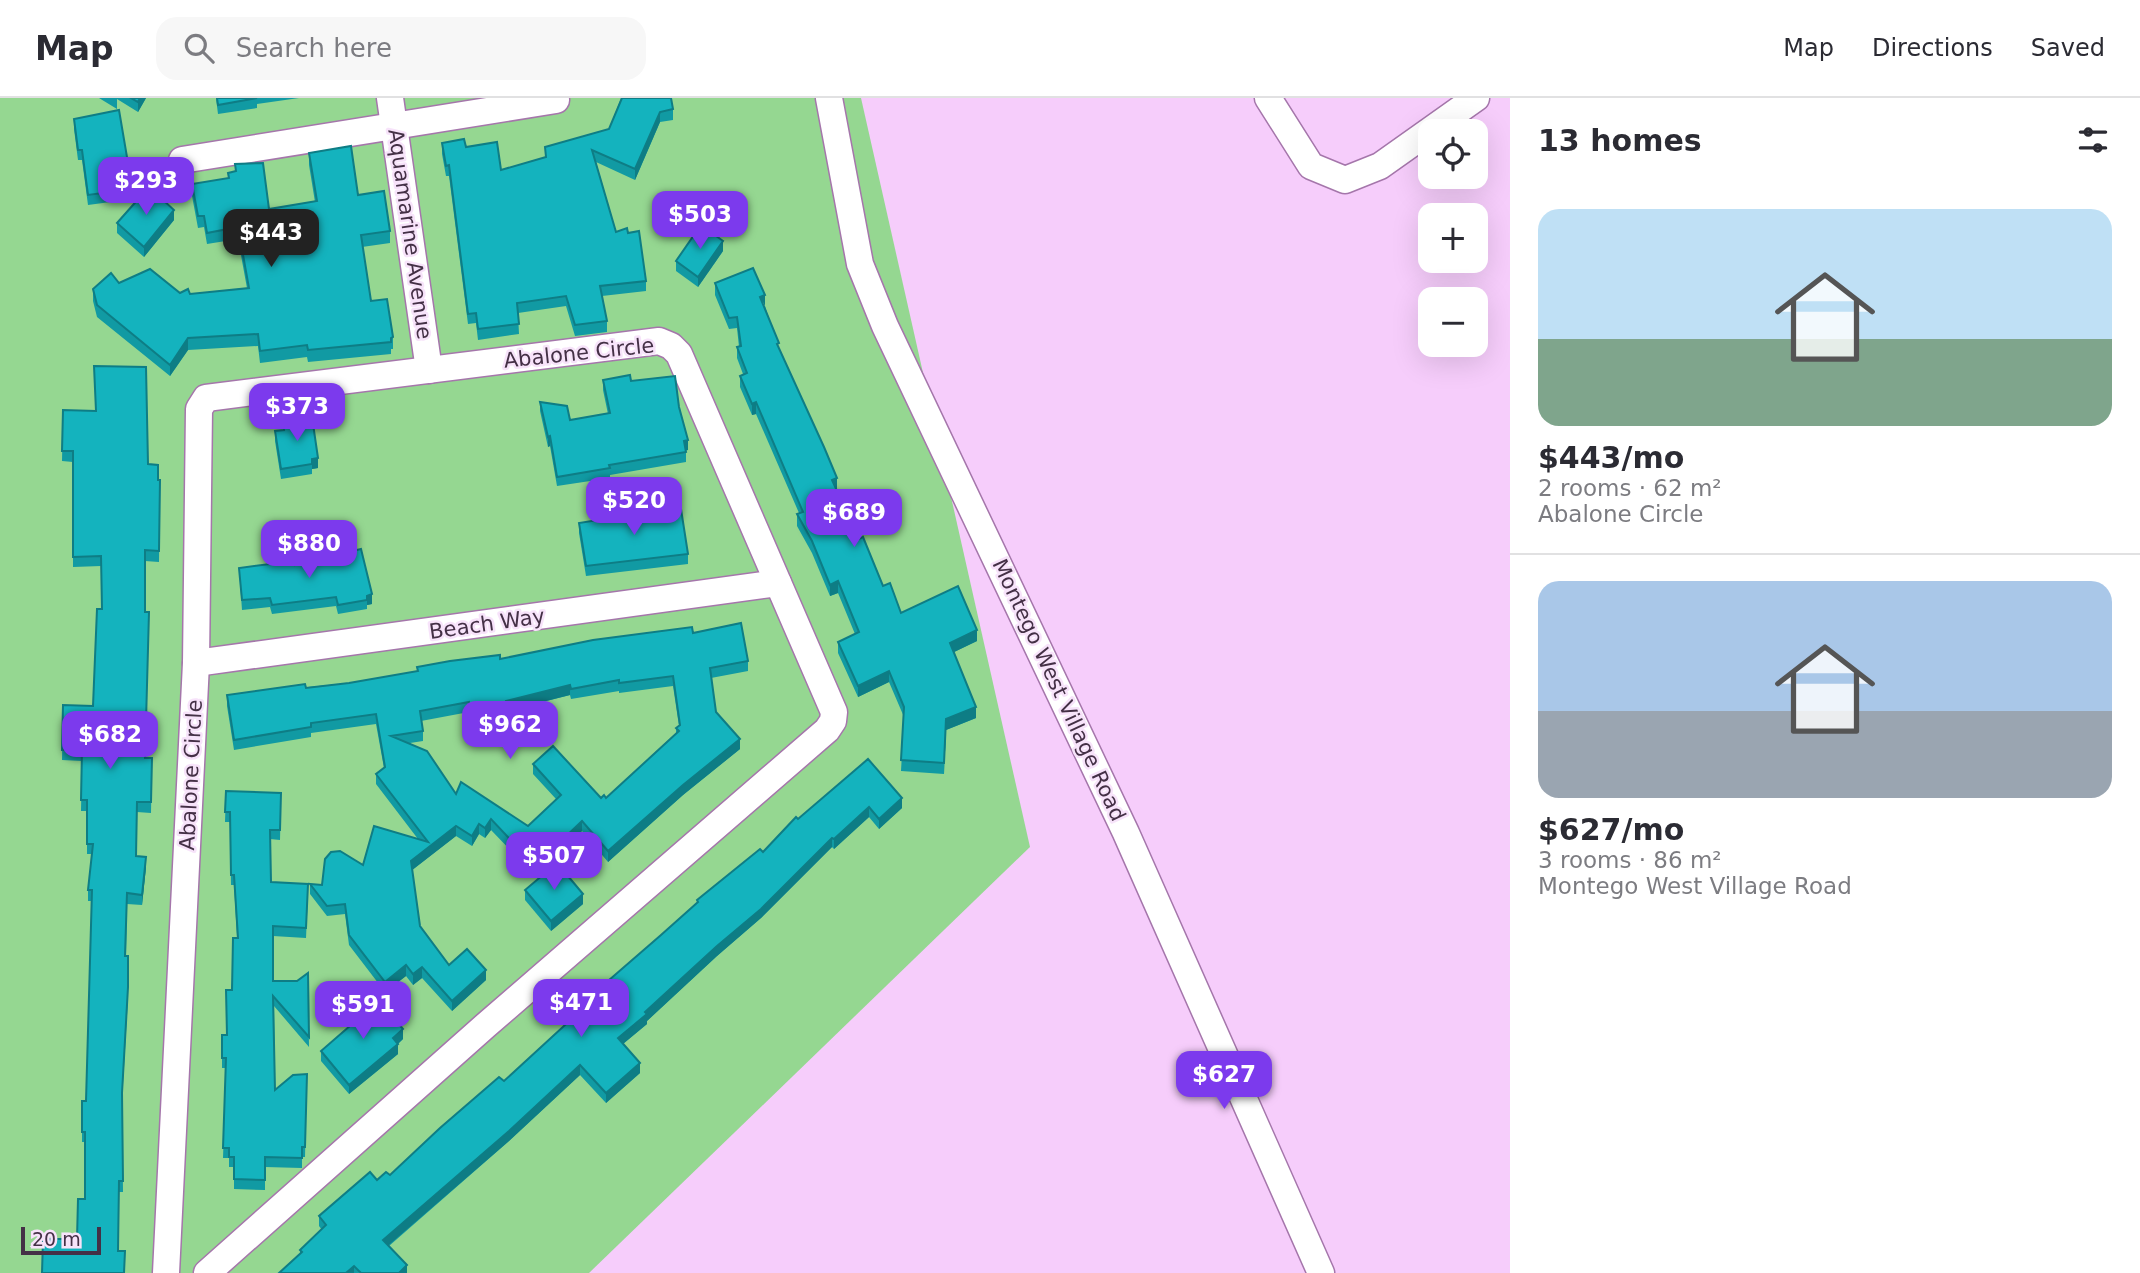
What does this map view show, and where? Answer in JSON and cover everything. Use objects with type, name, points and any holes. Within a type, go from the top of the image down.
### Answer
[{"type":"street","name":"Aquamarine Avenue","points":[[390,98],[429,370]]},
{"type":"street","name":"Montego West Village Road","points":[[829,98],[860,264],[885,326],[1126,833],[1321,1273]]},
{"type":"street","points":[[1268,98],[1311,166],[1345,180],[1380,166],[1476,98]]},
{"type":"street","points":[[182,160],[556,100]]},
{"type":"street","name":"Abalone Circle","points":[[166,1273],[196,663],[199,408],[202,402],[206,398],[659,341],[671,346],[679,354],[834,712],[833,720],[827,730],[485,1026],[207,1273]]},
{"type":"street","name":"Beach Way","points":[[196,663],[778,583]]},
{"type":"green space","points":[[0,98],[861,98],[1030,847],[589,1273],[0,1273]]},
{"type":"building","points":[[217,98],[257,98],[218,105]]},
{"type":"building","points":[[622,98],[671,98],[673,109],[660,112],[635,169],[592,150],[616,232],[627,228],[628,233],[639,231],[646,281],[600,286],[607,321],[575,325],[566,296],[517,303],[519,324],[478,329],[476,313],[468,314],[449,165],[446,166],[442,143],[464,139],[466,147],[497,142],[501,170],[546,157],[545,147],[609,129]]},
{"type":"building","points":[[119,110],[129,169],[138,168],[140,188],[88,195],[82,150],[78,150],[74,119]]},
{"type":"building","points":[[351,146],[358,195],[384,191],[390,231],[361,235],[371,301],[387,299],[393,337],[391,342],[308,350],[307,345],[260,351],[258,334],[188,338],[170,365],[97,305],[93,289],[111,273],[119,283],[150,269],[180,293],[188,289],[190,294],[249,288],[238,227],[207,233],[204,216],[198,216],[192,184],[229,178],[228,173],[236,171],[235,164],[263,163],[269,209],[317,201],[309,153]]},
{"type":"building","points":[[149,187],[174,210],[144,247],[117,223]]},
{"type":"building","points":[[701,225],[723,241],[698,277],[676,261]]},
{"type":"building","points":[[753,268],[765,295],[760,297],[779,343],[777,344],[837,478],[832,480],[859,539],[863,537],[883,586],[890,583],[901,613],[958,586],[977,630],[950,643],[976,707],[946,719],[944,763],[901,760],[904,707],[889,671],[858,686],[838,642],[859,632],[838,581],[830,585],[812,541],[797,514],[803,512],[756,402],[752,404],[740,376],[747,373],[737,347],[741,346],[737,317],[729,318],[715,283]]},
{"type":"building","points":[[94,366],[146,367],[148,464],[158,465],[160,480],[159,551],[145,550],[145,612],[149,612],[145,758],[152,758],[151,802],[137,802],[136,856],[146,857],[142,895],[127,893],[125,956],[128,956],[128,987],[122,1093],[123,1181],[119,1181],[118,1251],[125,1251],[124,1273],[42,1273],[43,1239],[77,1239],[78,1199],[85,1199],[82,1101],[86,1101],[92,890],[88,890],[93,844],[87,844],[87,800],[81,800],[82,750],[62,750],[63,705],[93,706],[97,609],[102,609],[101,556],[73,557],[73,451],[62,451],[63,410],[96,411]]},
{"type":"building","points":[[630,375],[631,381],[675,376],[679,407],[688,440],[684,441],[686,452],[557,477],[550,436],[548,437],[540,402],[567,406],[570,420],[610,413],[603,380]]},
{"type":"building","points":[[312,417],[318,458],[312,459],[312,464],[281,469],[275,431],[284,430],[283,423],[288,421]]},
{"type":"building","points":[[675,506],[675,509],[681,509],[688,554],[586,566],[579,523],[610,518],[612,520]]},
{"type":"building","points":[[361,549],[372,594],[367,596],[367,600],[338,605],[336,597],[272,605],[270,598],[242,600],[239,568],[294,561],[295,565]]},
{"type":"building","points":[[741,623],[748,661],[710,668],[716,712],[740,739],[608,851],[582,821],[535,866],[491,819],[485,828],[479,824],[472,836],[456,826],[411,861],[420,926],[449,965],[467,949],[486,970],[452,1001],[422,967],[413,974],[406,965],[385,982],[349,935],[345,904],[327,906],[310,884],[322,885],[325,859],[331,852],[340,851],[363,865],[374,826],[428,842],[376,774],[385,767],[376,714],[311,723],[311,727],[234,740],[227,695],[305,684],[306,688],[349,683],[418,671],[417,667],[450,661],[500,655],[500,659],[593,640],[692,627],[693,633]],"holes":[[[673,676],[680,725],[676,728],[679,731],[606,798],[604,795],[601,798],[553,746],[533,764],[561,795],[528,826],[461,782],[456,794],[427,751],[391,736],[423,731],[420,711],[469,702],[472,725],[509,719],[506,701],[570,685],[571,689],[619,680],[619,683]]]},
{"type":"building","points":[[868,759],[902,798],[879,819],[869,807],[832,838],[761,909],[618,1038],[640,1063],[606,1093],[580,1065],[509,1131],[383,1240],[407,1265],[399,1273],[361,1273],[354,1266],[346,1273],[279,1273],[326,1225],[319,1216],[370,1172],[377,1180],[386,1172],[390,1175],[499,1077],[504,1081],[589,1003],[586,1000],[698,902],[697,900],[760,849],[763,852],[796,817],[798,819]]},
{"type":"building","points":[[226,791],[281,793],[280,830],[270,830],[271,882],[308,884],[306,928],[273,926],[273,981],[297,981],[308,973],[309,1037],[273,996],[275,1090],[293,1075],[307,1074],[305,1147],[302,1147],[302,1158],[265,1157],[265,1180],[234,1179],[234,1157],[229,1157],[229,1148],[223,1148],[226,1058],[222,1058],[222,1035],[227,1035],[226,990],[232,990],[233,938],[238,938],[234,875],[231,875],[230,812],[225,812]]},
{"type":"building","points":[[557,863],[583,894],[551,921],[525,890]]},
{"type":"building","points":[[356,1000],[366,1010],[378,1000],[403,1029],[393,1038],[398,1044],[349,1085],[321,1051],[351,1025],[352,1022],[343,1012]]}]
